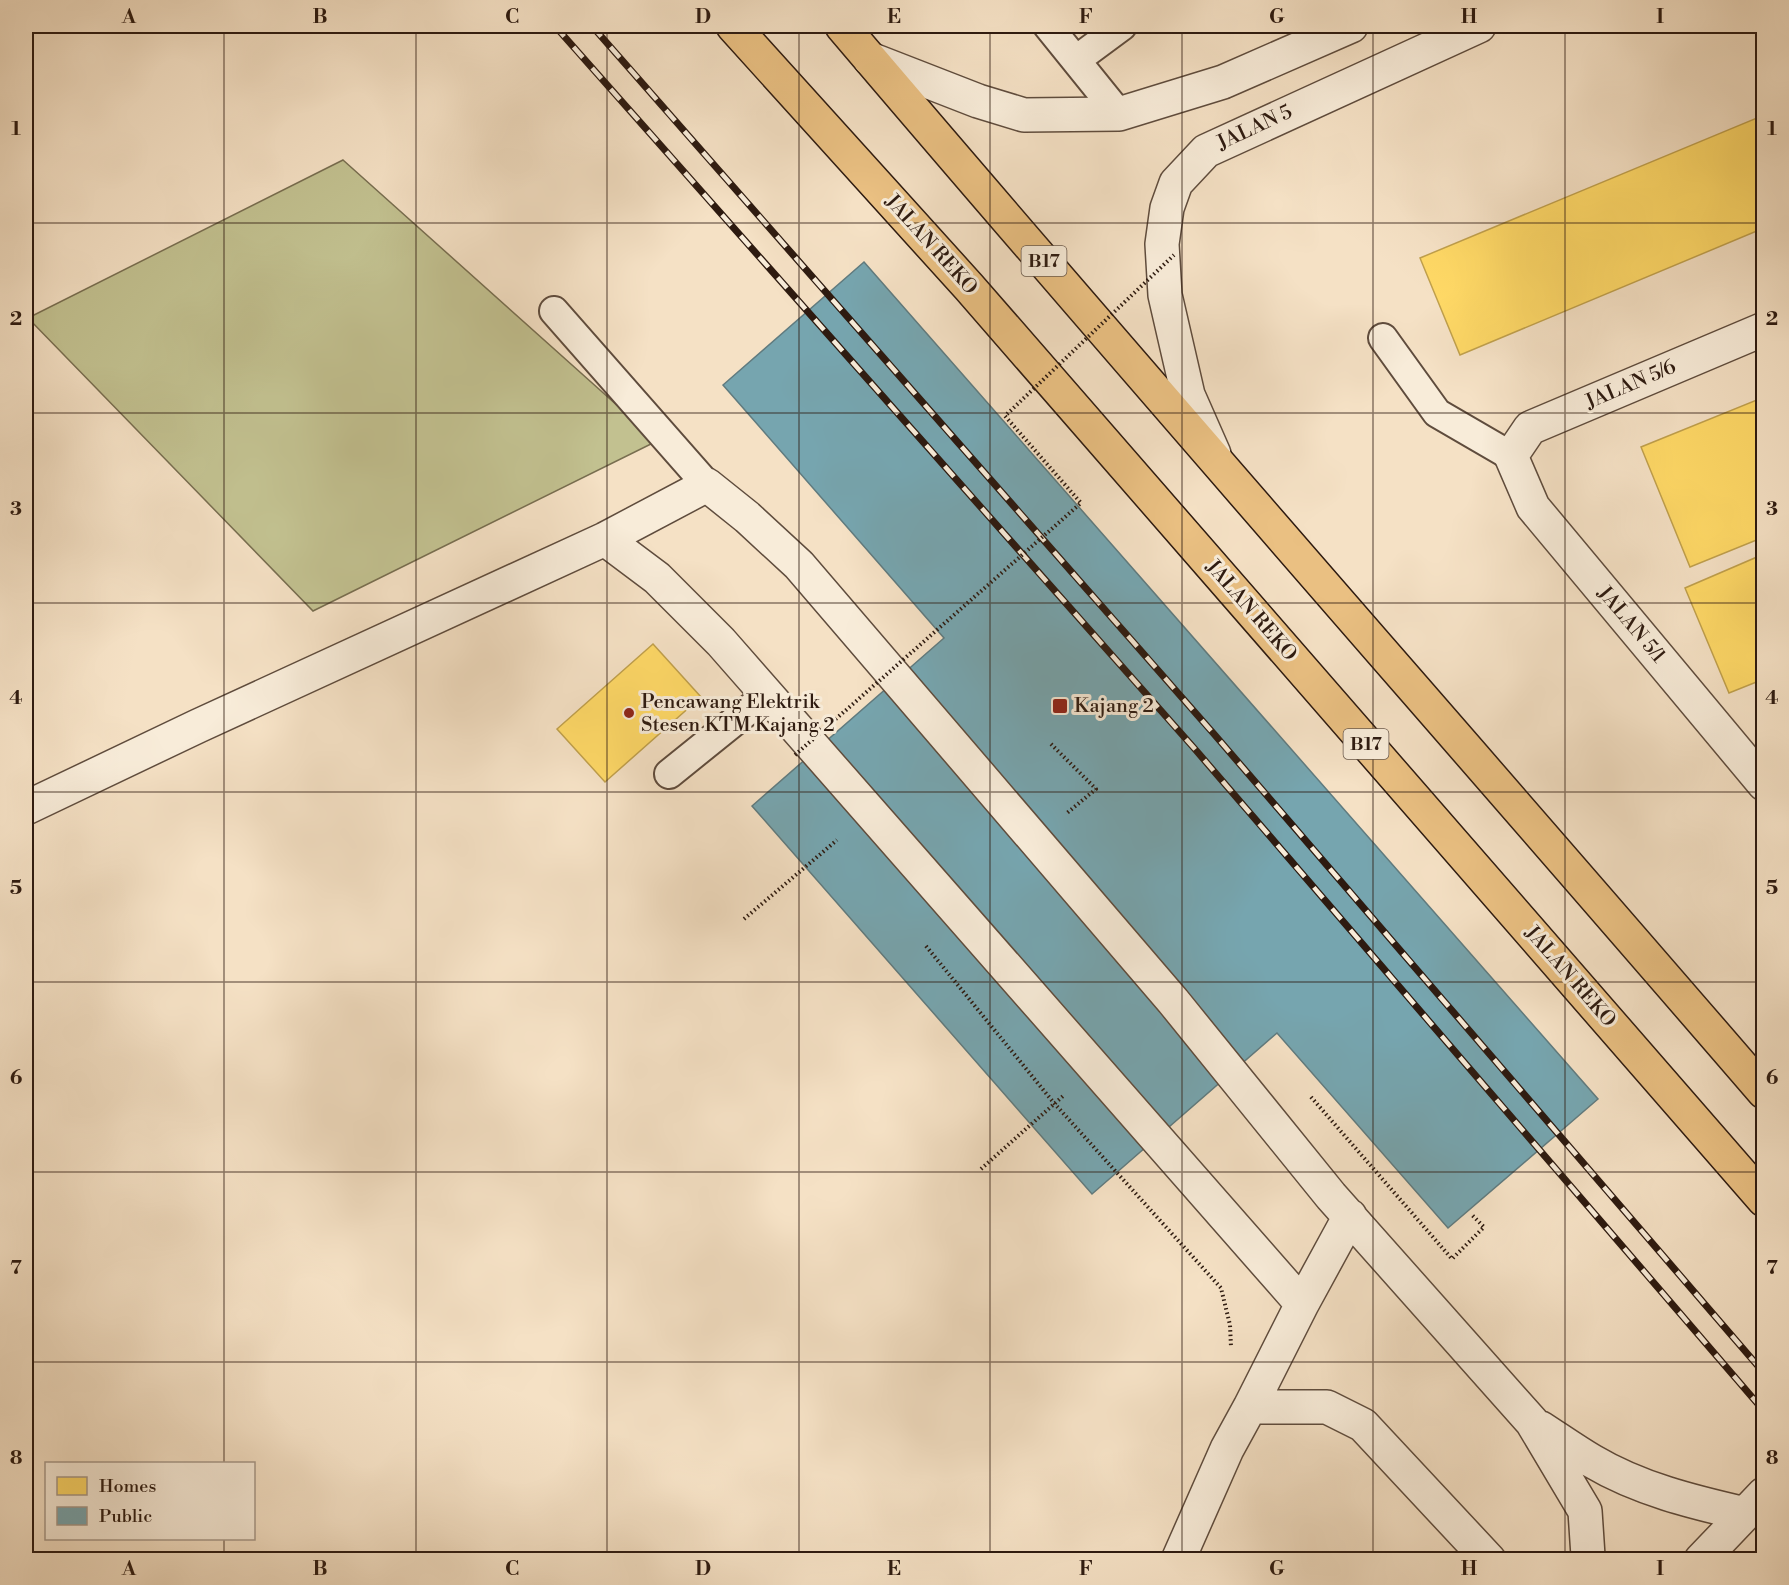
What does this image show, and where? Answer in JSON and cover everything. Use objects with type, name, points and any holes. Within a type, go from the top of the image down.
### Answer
[{"type":"main road","name":"JALAN REKO","points":[[733,26],[969,287],[1764,1200]]},
{"type":"main road","name":"B17","points":[[842,26],[1218,464],[1764,1092]]},
{"type":"street","points":[[870,59],[978,101],[1024,115],[1119,114],[1223,82],[1351,26]]},
{"type":"street","name":"JALAN 5","points":[[1218,464],[1188,395],[1165,295],[1162,244],[1167,208],[1176,183],[1206,151],[1479,26]]},
{"type":"street","name":"JALAN 5/6","points":[[1511,456],[1530,428],[1764,330]]},
{"type":"street","name":"JALAN 5/1","points":[[1511,456],[1533,507],[1759,772]]},
{"type":"street","points":[[26,808],[198,726],[605,539],[707,485],[747,517],[799,565],[1173,1001],[1331,1196],[1532,1422],[1585,1512],[1588,1556],[1586,1560]]},
{"type":"street","points":[[605,539],[657,578],[721,642],[1302,1304]]},
{"type":"street","points":[[1178,1560],[1227,1449],[1350,1216]]},
{"type":"street","points":[[1250,1407],[1327,1407],[1363,1425],[1489,1560]]},
{"type":"street","points":[[1532,1422],[1593,1462],[1639,1484],[1688,1501],[1754,1504]]},
{"type":"street","points":[[1701,1560],[1754,1504]]},
{"type":"lane","points":[[1048,26],[1119,114]]},
{"type":"lane","points":[[1076,60],[1122,26]]},
{"type":"lane","points":[[554,311],[707,485]]},
{"type":"lane","points":[[1383,338],[1437,413],[1511,456]]},
{"type":"lane","points":[[669,774],[767,695]]},
{"type":"path","points":[[795,755],[1081,503],[1005,416],[1174,255]]},
{"type":"path","points":[[1051,744],[1096,789],[1062,817]]},
{"type":"path","points":[[744,919],[839,839]]},
{"type":"path","points":[[921,939],[1054,1104],[1221,1288],[1230,1325],[1231,1354]]},
{"type":"path","points":[[981,1169],[1071,1089]]},
{"type":"path","points":[[1306,1092],[1452,1259],[1484,1227],[1471,1214]]},
{"type":"shaded area","points":[[343,160],[657,441],[313,611],[28,318]]},
{"type":"building: Homes","points":[[1764,115],[1764,228],[1460,355],[1420,258]]},
{"type":"building: Homes","points":[[1764,397],[1764,537],[1690,567],[1641,447]]},
{"type":"building: Homes","points":[[1764,554],[1764,679],[1729,693],[1685,588]]},
{"type":"building: Homes","name":"Pencawang Elektrik Stesen KTM Kajang 2","points":[[653,644],[701,697],[605,782],[557,729]]},
{"type":"building: Public","name":"Kajang 2","points":[[864,262],[1598,1099],[1448,1228],[1277,1033],[1092,1194],[752,806],[944,638],[723,385]]},
{"type":"railway","points":[[555,26],[1194,748],[1764,1411]]},
{"type":"railway","points":[[592,26],[1214,734],[1764,1373]]},
{"type":"place","name":"Kajang 2","points":[[1060,706]]},
{"type":"place","name":"Pencawang Elektrik Stesen KTM Kajang 2","points":[[629,713]]}]
